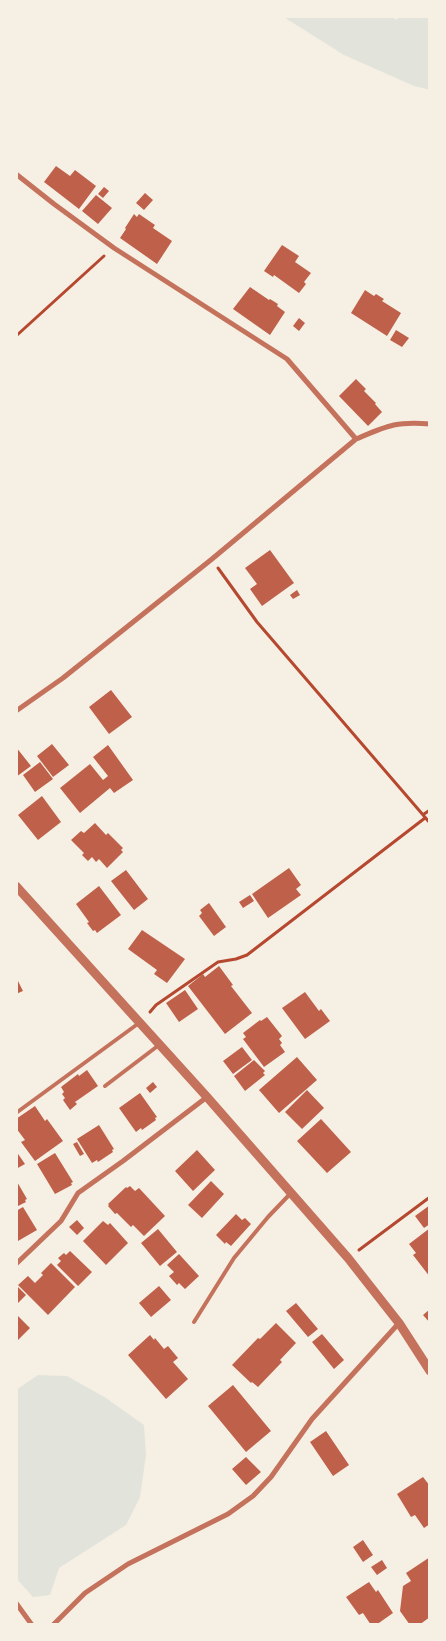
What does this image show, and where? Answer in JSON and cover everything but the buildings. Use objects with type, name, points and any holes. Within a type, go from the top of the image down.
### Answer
[{"type":"street","points":[[16,174],[114,248],[287,358],[356,439]]},
{"type":"street","points":[[16,712],[63,678],[212,559],[356,439],[391,424],[410,422],[430,424]]},
{"type":"street","points":[[16,886],[292,1193],[348,1258],[399,1323],[430,1371]]},
{"type":"street","points":[[17,1261],[61,1221],[78,1193],[206,1097]]},
{"type":"street","points":[[53,1625],[85,1592],[128,1564],[228,1514],[253,1496],[271,1477],[312,1418],[399,1323]]},
{"type":"street","points":[[16,1603],[32,1625]]},
{"type":"lane","points":[[16,1113],[139,1023]]},
{"type":"lane","points":[[105,1086],[159,1045]]},
{"type":"lane","points":[[194,1322],[234,1258],[268,1217],[292,1193]]},
{"type":"path","points":[[16,336],[114,248]]},
{"type":"path","points":[[212,559],[257,622],[430,823]]},
{"type":"path","points":[[139,1023],[156,1005],[218,962],[247,955],[425,816],[430,810]]},
{"type":"path","points":[[348,1258],[430,1197]]},
{"type":"shaded area","points":[[282,16],[391,16],[396,20],[399,16],[430,16],[430,90],[414,86],[344,55]]},
{"type":"shaded area","points":[[38,1375],[67,1376],[106,1398],[144,1425],[146,1455],[140,1497],[126,1525],[59,1568],[50,1595],[33,1597],[16,1578],[16,1390]]}]
